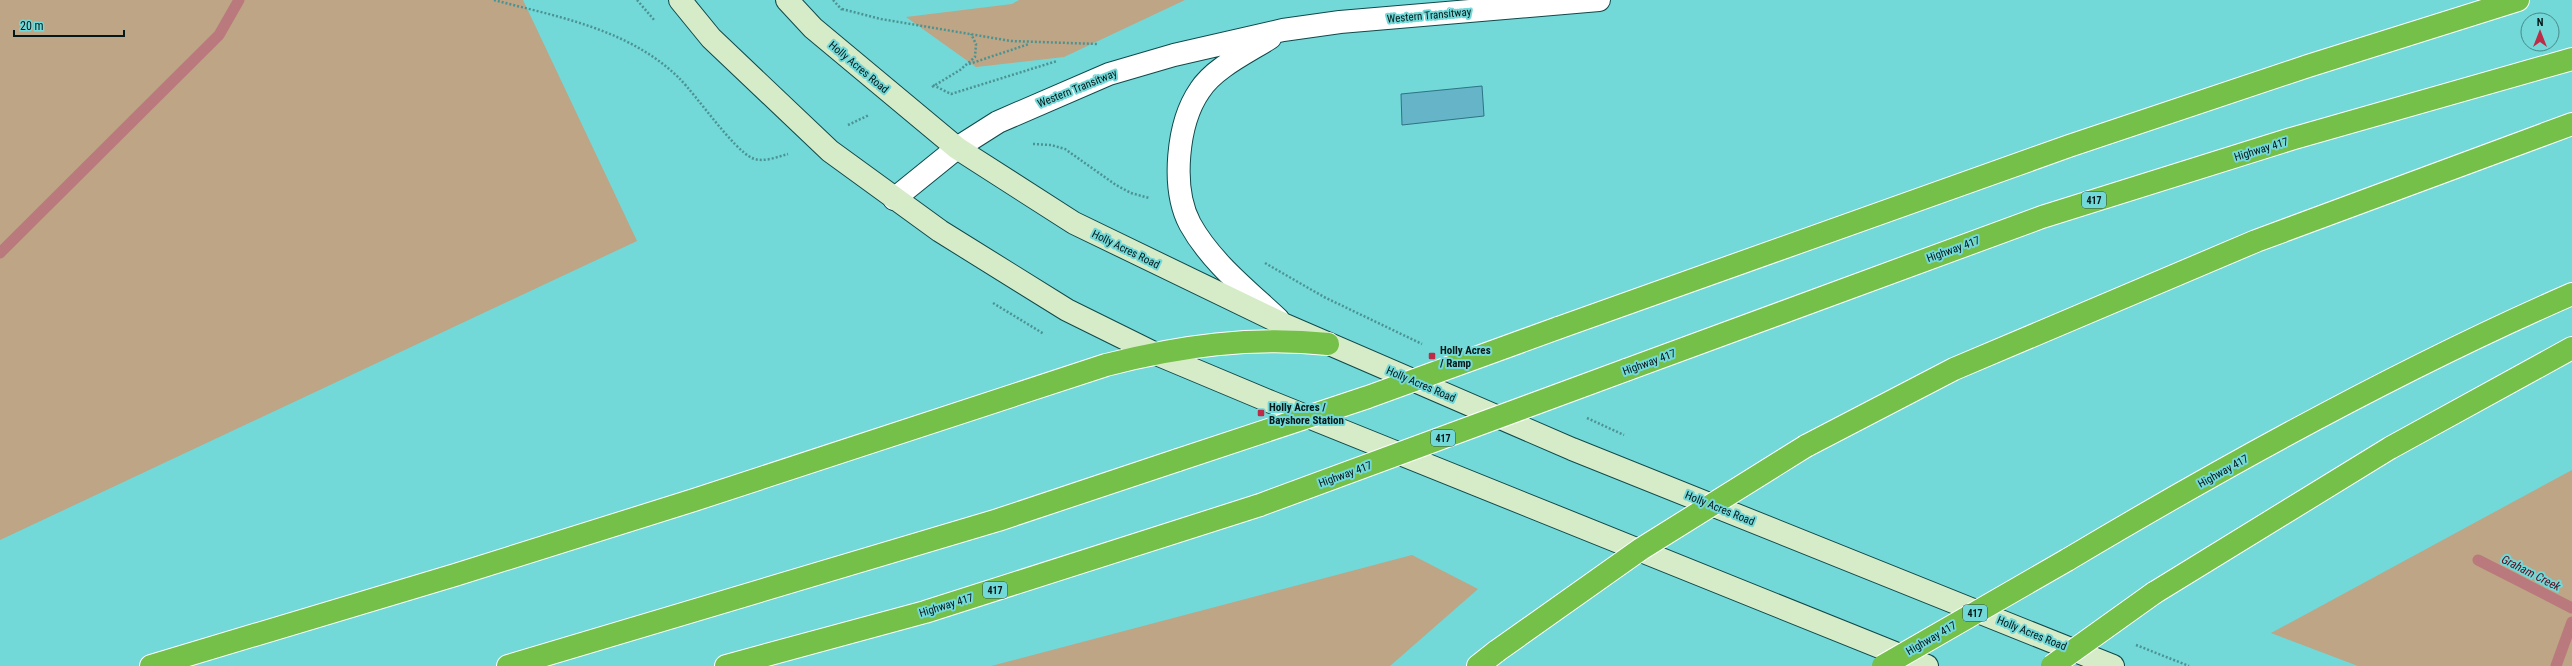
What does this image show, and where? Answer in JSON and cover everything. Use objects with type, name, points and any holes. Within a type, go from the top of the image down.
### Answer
[{"type":"highway","points":[[508,666],[998,520],[1368,397],[2069,146],[2308,66],[2518,0]]},
{"type":"highway","name":"Highway 417","points":[[726,666],[926,612],[1260,505],[2042,217],[2291,139],[2572,59]]},
{"type":"highway","points":[[1478,666],[1641,549],[1806,446],[1954,369],[2256,241],[2572,124]]},
{"type":"highway","name":"Highway 417","points":[[1884,666],[2133,520],[2375,388],[2572,294]]},
{"type":"highway","points":[[151,666],[463,573],[904,434],[1106,366],[1154,353],[1235,341],[1272,340],[1328,344]]},
{"type":"highway","points":[[2052,666],[2154,593],[2390,448],[2572,348]]},
{"type":"main road","points":[[680,0],[711,38],[817,139],[894,200],[997,268],[1067,310],[1154,353],[1469,483],[1927,666]]},
{"type":"main road","name":"Holly Acres Road","points":[[787,0],[813,28],[957,148],[1074,223],[1283,324],[1572,449],[2113,666]]},
{"type":"lane","name":"Western Transitway","points":[[894,200],[957,148],[998,122],[1109,74],[1224,42],[1283,30],[1340,22],[1599,0]]},
{"type":"lane","name":"Western Transitway","points":[[1283,30],[1227,65],[1200,89],[1189,111],[1180,143],[1179,169],[1183,203],[1190,223],[1215,259],[1283,324]]},
{"type":"path","points":[[494,0],[596,28],[646,50],[678,78],[737,146],[753,158],[764,160],[782,155],[934,86],[967,65],[1031,43]]},
{"type":"path","points":[[841,8],[881,19],[1031,43],[1099,44]]},
{"type":"path","points":[[967,65],[977,51],[976,44],[971,34]]},
{"type":"path","points":[[951,94],[1059,60]]},
{"type":"path","points":[[1034,144],[1051,145],[1065,149],[1131,193],[1183,203]]},
{"type":"path","points":[[1261,260],[1278,272],[1324,298],[1424,345]]},
{"type":"path","points":[[1584,416],[1628,436]]},
{"type":"path","points":[[2133,643],[2189,666]]},
{"type":"shaded area","points":[[0,0],[523,0],[637,241],[0,540]]},
{"type":"shaded area","points":[[1019,0],[1185,0],[1064,57],[976,67],[906,17],[1012,4]]},
{"type":"shaded area","points":[[2572,470],[2572,666],[2358,666],[2271,633]]},
{"type":"shaded area","points":[[1412,555],[1478,589],[1390,666],[991,666]]},
{"type":"building","points":[[1482,86],[1484,116],[1402,125],[1401,94]]},
{"type":"waterway","points":[[0,253],[219,35],[239,0]]},
{"type":"waterway","name":"Graham Creek","points":[[2478,560],[2572,608]]},
{"type":"waterway","points":[[2556,666],[2572,622]]},
{"type":"place","name":"Holly Acres / Ramp","points":[[1432,356]]},
{"type":"place","name":"Holly Acres / Bayshore Station","points":[[1261,413]]}]
